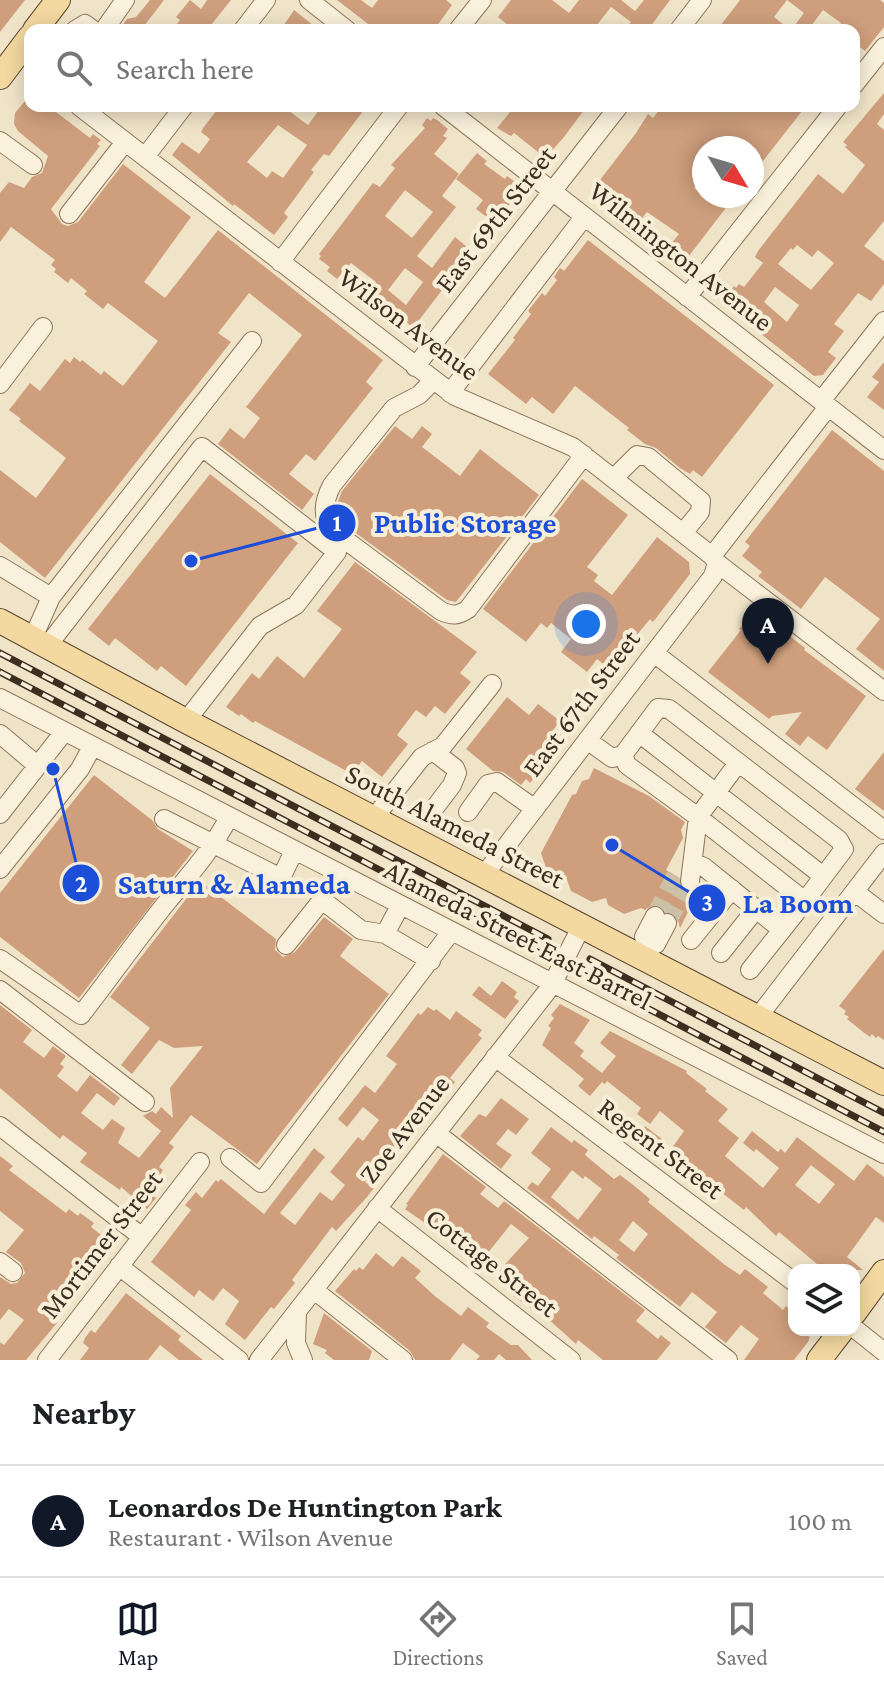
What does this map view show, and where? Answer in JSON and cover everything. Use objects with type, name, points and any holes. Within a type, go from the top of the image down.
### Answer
[{"type":"main road","points":[[0,77],[24,48]]},
{"type":"main road","name":"South Alameda Street","points":[[0,621],[186,721],[582,925],[648,946],[758,1017],[884,1083]]},
{"type":"main road","points":[[860,1305],[884,1272]]},
{"type":"main road","points":[[819,1360],[837,1336]]},
{"type":"street","points":[[108,24],[125,0]]},
{"type":"street","points":[[248,24],[266,0]]},
{"type":"street","points":[[309,0],[339,24]]},
{"type":"street","points":[[463,24],[482,0]]},
{"type":"street","points":[[684,24],[702,0]]},
{"type":"street","points":[[860,77],[884,47]]},
{"type":"street","name":"Wilson Avenue","points":[[87,112],[450,393],[484,411],[573,447],[884,691]]},
{"type":"street","points":[[145,157],[179,112]]},
{"type":"street","points":[[280,262],[394,112]]},
{"type":"street","name":"Wilmington Avenue","points":[[451,112],[884,450]]},
{"type":"street","name":"East 69th Street","points":[[415,367],[614,112]]},
{"type":"street","points":[[687,297],[833,112]]},
{"type":"street","points":[[69,214],[125,142]]},
{"type":"street","points":[[3,149],[33,165]]},
{"type":"street","points":[[450,393],[584,217]]},
{"type":"street","points":[[824,404],[884,321]]},
{"type":"street","points":[[0,384],[43,327]]},
{"type":"street","points":[[40,642],[51,597],[252,341]]},
{"type":"street","points":[[433,381],[419,395],[394,408],[332,485],[325,498],[325,514],[332,530],[441,611],[452,615],[468,609],[584,455]]},
{"type":"street","name":"East 67th Street","points":[[484,875],[713,576],[715,559],[824,404]]},
{"type":"street","points":[[40,642],[202,447],[337,552],[296,605],[260,626],[186,721]]},
{"type":"street","points":[[614,478],[637,455],[648,457],[701,501],[700,512],[683,533]]},
{"type":"street","points":[[0,566],[51,597]]},
{"type":"street","points":[[654,653],[884,830]]},
{"type":"street","points":[[374,818],[422,757],[443,746],[492,684]]},
{"type":"street","name":"Alameda Street East Barrel","points":[[0,698],[884,1154]]},
{"type":"street","points":[[587,740],[612,758],[623,755],[658,708],[669,709],[839,840],[844,849],[750,970]]},
{"type":"street","points":[[32,715],[6,740],[38,766]]},
{"type":"street","points":[[0,814],[64,732]]},
{"type":"street","points":[[639,733],[823,876]]},
{"type":"street","points":[[0,869],[80,769],[92,747]]},
{"type":"street","points":[[433,751],[457,773],[433,810]]},
{"type":"street","points":[[623,755],[627,765],[805,901]]},
{"type":"street","points":[[738,763],[698,817],[687,872],[732,889],[782,930]]},
{"type":"street","points":[[468,812],[488,784],[497,782],[535,809]]},
{"type":"street","points":[[0,959],[81,1015],[215,844],[229,817]]},
{"type":"street","points":[[164,819],[281,878],[294,851]]},
{"type":"street","points":[[758,1017],[884,853]]},
{"type":"street","points":[[327,904],[340,875]]},
{"type":"street","points":[[691,940],[732,889]]},
{"type":"street","points":[[855,892],[884,914]]},
{"type":"street","points":[[286,945],[322,900],[361,930],[385,934],[431,961]]},
{"type":"street","points":[[385,934],[400,906]]},
{"type":"street","points":[[721,953],[756,909]]},
{"type":"street","points":[[648,946],[661,920]]},
{"type":"street","name":"Zoe Avenue","points":[[259,1360],[552,985],[582,925]]},
{"type":"street","points":[[230,1158],[261,1183],[451,932]]},
{"type":"street","points":[[0,990],[145,1102]]},
{"type":"street","name":"Regent Street","points":[[495,1057],[788,1277]]},
{"type":"street","points":[[0,1126],[142,1237]]},
{"type":"street","points":[[436,1133],[728,1360]]},
{"type":"street","name":"Mortimer Street","points":[[47,1360],[200,1162]]},
{"type":"street","name":"Cottage Street","points":[[377,1208],[571,1360]]},
{"type":"street","points":[[119,1266],[239,1360]]},
{"type":"street","points":[[314,1290],[403,1360]]},
{"type":"street","points":[[297,1311],[296,1343],[303,1360]]},
{"type":"street","points":[[860,1333],[884,1352]]},
{"type":"building","points":[[0,0],[25,0],[0,32]]},
{"type":"building","points":[[150,0],[164,0],[146,24],[123,24],[127,19],[136,17]]},
{"type":"building","points":[[190,0],[201,9],[207,0],[231,0],[212,24],[177,24],[180,20],[176,17]]},
{"type":"building","points":[[337,0],[361,0],[372,8],[378,0],[446,0],[452,5],[438,24],[368,24]]},
{"type":"building","points":[[511,0],[552,0],[569,13],[579,0],[621,0],[635,11],[644,0],[670,0],[652,24],[630,24],[631,22],[611,7],[598,24],[507,24],[498,17]]},
{"type":"building","points":[[740,0],[787,0],[774,17],[783,24],[722,24]]},
{"type":"building","points":[[787,0],[880,0],[884,3],[884,27],[865,51],[860,47],[860,24],[840,24],[823,10],[812,24],[796,24],[804,13]]},
{"type":"building","points":[[294,10],[312,24],[285,24]]},
{"type":"building","points":[[884,93],[884,114],[877,124],[884,130],[884,221],[864,246],[884,261],[884,284],[871,301],[858,293],[834,324],[844,331],[828,352],[836,358],[823,375],[814,376],[722,303],[734,286],[736,288],[739,284],[744,287],[763,263],[755,257],[758,251],[818,174],[843,194],[865,165],[843,142]],"holes":[[[797,245],[812,257],[818,250],[834,263],[811,290],[778,264]],[[775,287],[799,305],[787,322],[764,302]]]},
{"type":"building","points":[[24,102],[24,112],[56,112],[90,138],[93,134],[101,140],[97,144],[100,146],[51,209],[62,224],[68,226],[78,222],[123,164],[191,217],[144,282],[165,298],[218,230],[383,360],[366,382],[373,388],[315,461],[306,454],[289,474],[314,494],[302,510],[218,444],[230,428],[244,439],[260,418],[246,407],[302,335],[249,293],[218,333],[231,342],[45,578],[0,542],[0,470],[36,498],[66,458],[9,410],[30,383],[40,391],[65,359],[70,363],[74,357],[101,375],[104,371],[123,386],[158,341],[108,303],[103,309],[84,294],[87,291],[71,278],[68,283],[54,272],[56,269],[51,265],[55,260],[11,227],[0,242],[0,193],[9,182],[24,188],[32,177],[42,173],[48,156],[18,131],[14,124],[15,113]]},
{"type":"building","points":[[215,112],[290,112],[308,125],[318,112],[362,112],[329,156],[324,154],[311,170],[314,172],[284,213],[288,217],[274,235],[233,206],[172,155],[182,142],[199,154],[210,139],[201,132]],"holes":[[[278,125],[307,145],[283,178],[272,171],[267,178],[247,162]]]},
{"type":"building","points":[[510,112],[583,112],[549,154],[547,152],[543,156],[514,133],[511,136],[497,128]]},
{"type":"building","points":[[658,112],[801,112],[764,160],[764,136],[692,136],[692,208],[726,208],[679,269],[667,259],[674,249],[670,245],[679,234],[647,212],[630,234],[617,223],[621,218],[590,193],[648,114],[653,118]]},
{"type":"building","points":[[427,118],[431,121],[433,118],[448,129],[443,136],[447,138],[434,154],[459,174],[442,196],[456,207],[417,256],[432,268],[455,237],[472,251],[413,328],[401,317],[396,323],[375,306],[371,311],[361,303],[376,282],[351,263],[337,279],[327,271],[330,267],[319,259],[319,254],[373,183],[380,187],[395,168],[391,165],[425,128],[422,125]],"holes":[[[405,190],[433,212],[412,238],[385,216]],[[405,268],[423,282],[406,305],[388,290]]]},
{"type":"building","points":[[477,153],[487,161],[484,164],[522,187],[499,218],[496,216],[492,221],[476,209],[483,200],[456,179]]},
{"type":"building","points":[[588,240],[774,385],[702,477],[693,470],[690,474],[656,448],[645,444],[575,386],[553,414],[532,397],[526,404],[488,374],[515,340],[513,338],[531,314],[528,311],[557,280],[554,277],[560,268],[564,271]]},
{"type":"building","points":[[884,362],[884,410],[867,397],[879,382],[872,377]]},
{"type":"building","points":[[395,426],[412,439],[422,426],[432,434],[422,447],[460,476],[480,449],[539,495],[456,602],[447,600],[341,522],[338,516],[337,504],[342,491]]},
{"type":"building","points":[[832,430],[884,471],[884,671],[856,649],[880,619],[825,577],[801,609],[758,576],[762,572],[742,556],[750,546],[745,542]]},
{"type":"building","points":[[210,474],[298,543],[186,686],[161,666],[157,671],[115,638],[109,646],[88,629]]},
{"type":"building","points":[[582,479],[628,515],[587,567],[598,575],[594,581],[612,595],[657,537],[689,562],[690,574],[653,622],[650,619],[636,636],[640,640],[615,673],[597,659],[587,672],[561,652],[571,639],[551,623],[547,628],[541,623],[526,642],[483,609]]},
{"type":"building","points":[[355,562],[477,652],[460,673],[471,682],[445,714],[435,706],[426,717],[416,710],[397,735],[408,744],[382,777],[362,761],[352,774],[226,707],[252,673],[259,679],[277,656],[304,678],[342,629],[317,611]]},
{"type":"building","points":[[756,610],[866,696],[827,750],[808,736],[800,746],[785,734],[802,712],[769,719],[708,672]]},
{"type":"building","points":[[507,697],[529,715],[538,704],[560,721],[554,729],[565,738],[530,783],[526,779],[521,785],[503,772],[493,771],[466,749]]},
{"type":"building","points":[[884,752],[884,811],[855,789]]},
{"type":"building","points":[[594,768],[649,796],[685,822],[681,830],[683,838],[666,870],[678,877],[683,891],[694,892],[700,888],[680,928],[677,916],[660,905],[654,904],[645,910],[641,908],[624,914],[608,905],[606,898],[592,902],[571,891],[566,877],[558,879],[548,874],[541,853],[572,795],[576,794],[582,781],[589,779]]},
{"type":"building","points":[[94,775],[152,820],[158,829],[193,851],[79,998],[0,937],[0,893]]},
{"type":"building","points":[[200,881],[276,939],[275,950],[283,957],[295,952],[324,917],[353,939],[340,956],[389,994],[257,1164],[191,1115],[169,1143],[174,1147],[159,1167],[163,1170],[162,1176],[149,1193],[156,1198],[147,1209],[121,1187],[120,1190],[80,1162],[87,1153],[63,1135],[60,1139],[0,1088],[0,1005],[32,1030],[23,1042],[44,1058],[53,1046],[66,1056],[60,1064],[64,1067],[57,1076],[77,1092],[90,1075],[120,1098],[114,1106],[97,1093],[81,1113],[103,1130],[112,1119],[125,1128],[118,1143],[139,1158],[161,1131],[143,1116],[152,1111],[156,1114],[161,1107],[173,1118],[170,1088],[203,1046],[174,1048],[159,1040],[132,1074],[121,1065],[150,1028],[110,997]]},
{"type":"building","points":[[884,949],[884,1040],[863,1032],[847,1019],[846,1011],[839,1006]]},
{"type":"building","points":[[502,981],[517,992],[514,997],[519,1001],[505,1019],[472,995],[479,986],[491,996]]},
{"type":"building","points":[[560,1004],[590,1020],[574,1043],[584,1051],[580,1056],[602,1073],[616,1056],[600,1043],[610,1031],[687,1071],[707,1089],[705,1091],[728,1109],[718,1121],[739,1138],[725,1156],[763,1188],[779,1168],[756,1149],[754,1152],[743,1143],[752,1131],[778,1152],[781,1149],[785,1153],[797,1137],[854,1181],[867,1164],[884,1177],[884,1223],[876,1217],[847,1257],[856,1264],[817,1264],[779,1232],[776,1236],[746,1207],[744,1210],[699,1175],[701,1172],[683,1159],[681,1162],[669,1152],[684,1131],[660,1111],[650,1124],[637,1114],[641,1108],[607,1081],[605,1084],[602,1082],[590,1096],[578,1086],[584,1079],[542,1045],[554,1018],[551,1015]],"holes":[[[811,1165],[835,1184],[819,1204],[795,1185]]]},
{"type":"building","points":[[428,1007],[450,1020],[456,1011],[482,1030],[478,1035],[482,1038],[450,1078],[455,1082],[412,1135],[405,1133],[365,1182],[374,1188],[367,1197],[336,1231],[332,1227],[292,1280],[295,1283],[245,1340],[225,1324],[239,1301],[223,1288],[213,1301],[199,1290],[194,1297],[151,1262],[191,1210],[185,1205],[196,1192],[202,1198],[216,1180],[221,1179],[264,1214],[314,1148],[325,1157],[280,1213],[295,1225],[320,1192],[332,1201],[345,1185],[330,1172],[358,1137],[363,1141],[379,1120],[363,1107],[347,1127],[338,1119],[365,1085],[375,1093],[397,1064],[386,1056],[418,1013],[421,1015]]},
{"type":"building","points":[[501,1098],[529,1119],[516,1135],[508,1129],[496,1144],[512,1155],[501,1169],[460,1136],[479,1114],[486,1117]]},
{"type":"building","points":[[645,1126],[667,1143],[658,1155],[635,1138]]},
{"type":"building","points":[[551,1127],[572,1143],[574,1140],[588,1150],[585,1155],[614,1179],[620,1175],[632,1184],[650,1199],[648,1202],[725,1265],[740,1275],[745,1269],[768,1287],[763,1293],[783,1310],[786,1306],[788,1308],[788,1336],[808,1336],[808,1342],[794,1360],[744,1360],[759,1339],[741,1325],[726,1343],[705,1327],[717,1312],[692,1292],[680,1307],[616,1258],[619,1255],[594,1236],[592,1239],[527,1188],[532,1182],[538,1186],[551,1169],[531,1153]],"holes":[[[572,1170],[583,1179],[585,1176],[602,1189],[578,1220],[551,1197]],[[633,1221],[648,1234],[634,1252],[619,1240]]]},
{"type":"building","points":[[443,1154],[486,1187],[480,1194],[498,1208],[504,1201],[645,1310],[636,1321],[658,1339],[661,1335],[671,1343],[657,1360],[603,1360],[578,1340],[576,1344],[538,1310],[513,1296],[517,1291],[498,1276],[498,1272],[529,1238],[511,1224],[479,1264],[459,1249],[457,1251],[447,1242],[449,1240],[405,1209]]},
{"type":"building","points":[[0,1156],[13,1166],[9,1170],[66,1213],[69,1209],[78,1216],[80,1213],[94,1223],[91,1227],[113,1244],[109,1249],[112,1251],[87,1277],[54,1320],[57,1323],[26,1360],[0,1360],[0,1342],[4,1345],[24,1320],[9,1309],[0,1320],[0,1277],[11,1284],[17,1283],[25,1273],[21,1263],[6,1252],[24,1230],[0,1211]]},
{"type":"building","points":[[376,1253],[393,1267],[402,1256],[421,1271],[415,1278],[436,1297],[461,1316],[468,1307],[489,1323],[486,1327],[511,1345],[518,1345],[532,1360],[506,1360],[499,1354],[494,1360],[476,1360],[480,1356],[463,1343],[450,1360],[415,1360],[410,1351],[335,1291],[354,1269],[356,1271],[359,1267],[363,1270]]},
{"type":"building","points":[[126,1293],[181,1336],[178,1340],[203,1360],[179,1360],[160,1345],[148,1360],[80,1360],[89,1348],[83,1343],[85,1338],[91,1330],[95,1333]]},
{"type":"building","points":[[324,1313],[372,1351],[369,1360],[334,1360],[325,1353],[327,1350],[313,1344]]},
{"type":"tunnel","points":[[655,916],[677,873]]},
{"type":"tunnel","points":[[667,923],[690,881]]},
{"type":"railway","points":[[0,653],[548,939]]},
{"type":"railway","points":[[0,672],[541,954]]},
{"type":"railway","points":[[590,959],[884,1113]]},
{"type":"railway","points":[[582,974],[884,1132]]},
{"type":"place","name":"Public Storage","points":[[191,561]]},
{"type":"place","name":"Leonardos De Huntington Park","points":[[768,664]]},
{"type":"place","name":"Saturn & Alameda","points":[[53,769]]},
{"type":"place","name":"La Boom","points":[[612,845]]}]
